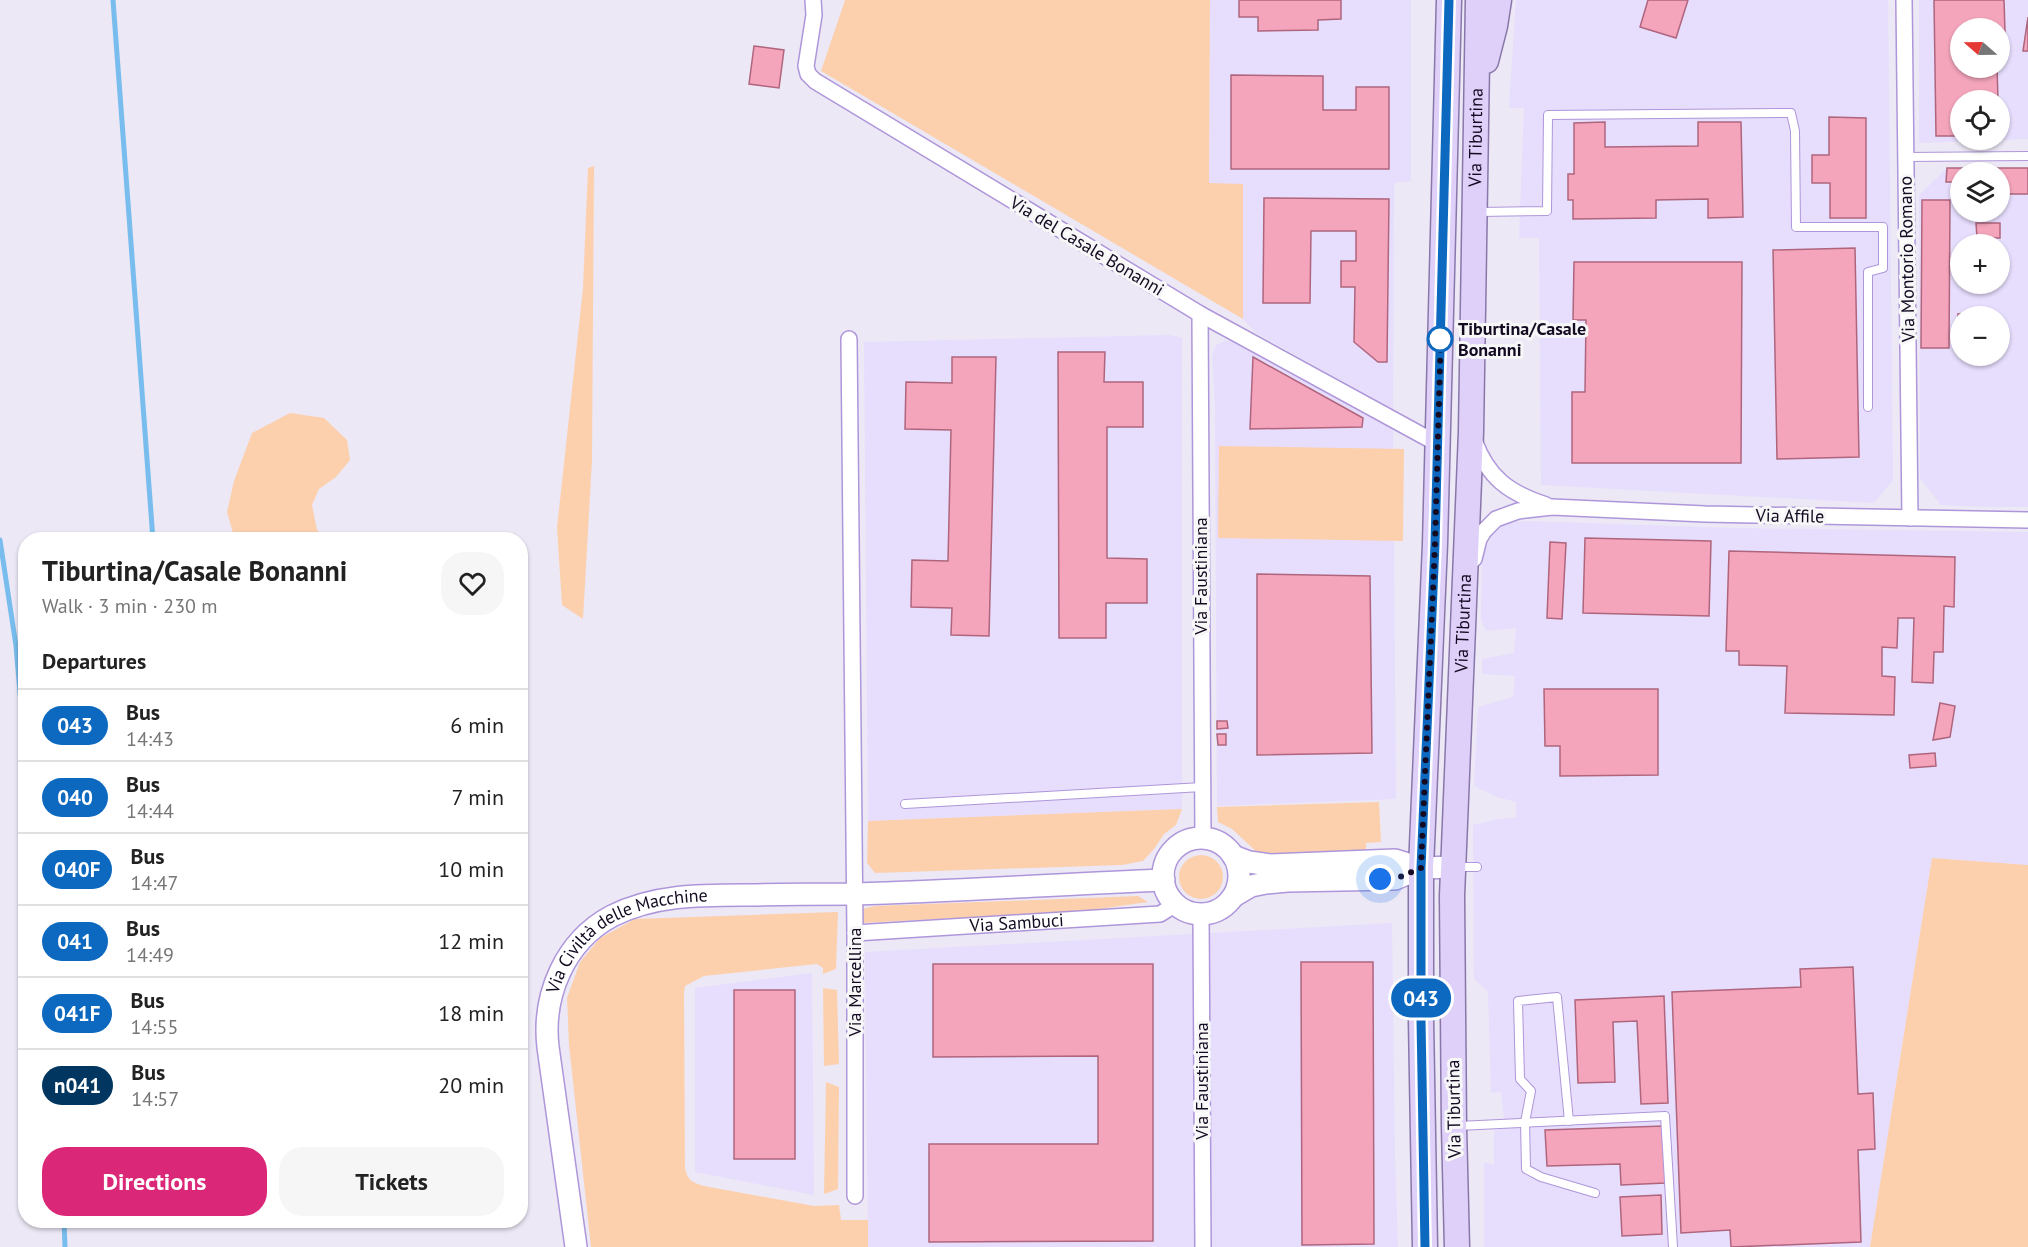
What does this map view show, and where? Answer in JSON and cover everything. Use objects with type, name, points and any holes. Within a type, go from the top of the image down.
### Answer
[{"type":"main road","name":"Via Tiburtina","points":[[1425,1247],[1421,868],[1437,444],[1449,0]]},
{"type":"main road","name":"Via Tiburtina","points":[[1457,1247],[1454,1127],[1465,867],[1463,621],[1471,432],[1478,0]]},
{"type":"main road","points":[[1476,91],[1492,39],[1499,0]]},
{"type":"street","name":"Via del Casale Bonanni","points":[[813,0],[814,15],[807,66],[808,74],[815,81],[1200,314],[1437,444]]},
{"type":"street","name":"Via Montorio Romano","points":[[1904,0],[1910,518]]},
{"type":"street","name":"Via Faustiniana","points":[[1200,314],[1203,839]]},
{"type":"street","name":"Via Marcellina","points":[[849,339],[854,767],[855,1196]]},
{"type":"street","name":"Via Affile","points":[[1471,432],[1484,462],[1498,479],[1521,495],[1552,507]]},
{"type":"street","name":"Via Affile","points":[[1463,621],[1476,547],[1484,531],[1496,519],[1509,514],[1552,507],[1706,514],[2028,520]]},
{"type":"street","points":[[1234,896],[1239,876],[1233,856],[1226,847],[1216,842],[1194,839],[1175,849],[1168,858],[1164,868],[1166,890],[1176,904],[1190,912],[1201,914],[1220,910],[1234,896],[1251,886],[1287,881],[1395,879],[1421,868]]},
{"type":"street","points":[[1233,856],[1249,862],[1270,865],[1395,860],[1421,868],[1465,867]]},
{"type":"street","name":"Via Sambuci","points":[[854,894],[1164,880]]},
{"type":"street","name":"Via Civiltà delle Macchine","points":[[576,1247],[547,1028],[554,987],[561,969],[574,949],[604,921],[652,902],[702,895],[854,894]]},
{"type":"street","name":"Via Sambuci","points":[[855,933],[1160,914],[1176,904]]},
{"type":"street","name":"Via Faustiniana","points":[[1201,914],[1203,1247]]},
{"type":"lane","points":[[1474,212],[1547,211],[1548,115],[1791,113],[1795,131],[1796,227],[1883,226],[1883,268],[1868,272],[1868,407]]},
{"type":"lane","points":[[1905,157],[2028,156]]},
{"type":"lane","points":[[905,804],[1202,787]]},
{"type":"lane","points":[[1569,1121],[1557,997],[1518,1001],[1520,1078],[1531,1092],[1525,1122],[1526,1170],[1541,1177],[1595,1193]]},
{"type":"lane","points":[[1454,1127],[1665,1116],[1673,1247]]},
{"type":"shaded area","points":[[845,0],[1210,0],[1209,183],[1243,184],[1243,319],[821,71]]},
{"type":"shaded area","points":[[1210,0],[1411,0],[1411,181],[1394,183],[1393,409],[1256,333],[1243,319],[1243,184],[1209,184]]},
{"type":"shaded area","points":[[1516,0],[1888,0],[1893,480],[1874,503],[1541,485],[1539,238],[1519,238],[1524,108],[1509,108]]},
{"type":"shaded area","points":[[1919,0],[2028,0],[2028,139],[2010,140],[2010,90],[1950,90],[1950,142],[1919,143]]},
{"type":"shaded area","points":[[594,166],[592,460],[583,619],[562,605],[557,528],[583,288],[588,168]]},
{"type":"shaded area","points":[[1947,168],[1950,168],[1950,222],[2010,222],[2010,168],[2028,168],[2028,507],[1941,505],[1920,478],[1919,195]]},
{"type":"shaded area","points":[[1170,335],[1182,338],[1182,809],[868,821],[864,342]]},
{"type":"shaded area","points":[[1225,341],[1234,341],[1393,426],[1396,799],[1217,806],[1215,405],[1212,356],[1216,345]]},
{"type":"shaded area","points":[[290,413],[324,418],[347,440],[350,460],[336,477],[319,489],[312,505],[319,532],[233,532],[227,512],[234,481],[252,433]]},
{"type":"shaded area","points":[[1219,446],[1404,449],[1403,541],[1218,538]]},
{"type":"shaded area","points":[[1527,521],[1733,528],[2028,532],[2028,865],[1932,858],[1870,1247],[1484,1247],[1484,1162],[1494,1165],[1494,1130],[1505,1128],[1501,1092],[1491,1093],[1488,992],[1474,979],[1473,825],[1516,817],[1516,802],[1497,797],[1474,786],[1478,707],[1513,697],[1515,676],[1482,674],[1482,659],[1514,653],[1516,628],[1486,631],[1481,620],[1482,555],[1493,535],[1506,523]]},
{"type":"shaded area","points":[[1379,802],[1381,842],[1366,843],[1366,850],[1260,855],[1232,829],[1218,822],[1217,807]]},
{"type":"shaded area","points":[[1182,809],[1176,825],[1164,834],[1143,861],[1122,865],[875,873],[867,863],[868,821]]},
{"type":"shaded area","points":[[1201,855],[1210,856],[1217,861],[1222,868],[1222,886],[1217,893],[1210,898],[1201,899],[1192,898],[1185,893],[1180,886],[1179,877],[1180,868],[1185,861],[1192,856]]},
{"type":"shaded area","points":[[1932,858],[2028,865],[2028,1247],[1870,1247]]},
{"type":"shaded area","points":[[1138,896],[1148,902],[1078,912],[861,923],[862,909],[875,906]]},
{"type":"shaded area","points":[[838,912],[836,969],[823,974],[823,968],[817,964],[704,976],[685,986],[685,1168],[691,1180],[704,1186],[814,1206],[839,1205],[841,1220],[868,1220],[868,1247],[591,1247],[569,1045],[567,998],[580,962],[600,938],[635,919]]},
{"type":"shaded area","points":[[1392,923],[1398,1247],[868,1247],[865,952]]},
{"type":"shaded area","points":[[812,973],[814,1195],[695,1172],[695,988]]},
{"type":"shaded area","points":[[823,988],[837,990],[839,1064],[824,1066]]},
{"type":"shaded area","points":[[826,1082],[839,1087],[838,1189],[824,1194]]},
{"type":"building","points":[[1239,0],[1341,0],[1341,19],[1318,20],[1318,30],[1258,31],[1258,17],[1239,17]]},
{"type":"building","points":[[1648,0],[1688,0],[1676,38],[1640,27]]},
{"type":"building","points":[[1934,0],[2004,0],[2005,18],[1950,18],[1950,78],[1997,78],[1998,90],[1950,90],[1950,136],[1936,136]]},
{"type":"building","points":[[2028,17],[2028,51],[2023,51]]},
{"type":"building","points":[[754,46],[784,50],[779,88],[749,84]]},
{"type":"building","points":[[1231,75],[1323,76],[1323,110],[1356,110],[1356,87],[1389,87],[1389,169],[1231,169]]},
{"type":"building","points":[[1829,117],[1866,118],[1866,218],[1830,218],[1830,183],[1812,183],[1812,155],[1829,155]]},
{"type":"building","points":[[1605,122],[1605,147],[1698,146],[1698,122],[1741,122],[1743,217],[1708,218],[1708,199],[1656,200],[1656,218],[1573,219],[1573,200],[1568,200],[1568,174],[1574,174],[1574,123]]},
{"type":"building","points":[[1947,168],[1950,168],[1950,182],[1946,182]]},
{"type":"building","points":[[2010,168],[2028,168],[2028,194],[2010,194]]},
{"type":"building","points":[[1264,198],[1389,199],[1387,362],[1378,362],[1354,342],[1355,287],[1341,287],[1341,261],[1356,261],[1356,231],[1311,231],[1310,303],[1263,303]]},
{"type":"building","points":[[1922,200],[1950,200],[1949,348],[1921,348]]},
{"type":"building","points":[[1976,223],[2000,223],[2000,234],[1977,234]]},
{"type":"building","points":[[1855,248],[1859,457],[1777,459],[1773,250]]},
{"type":"building","points":[[1574,262],[1742,262],[1741,463],[1572,463],[1572,392],[1585,392],[1586,320],[1573,320]]},
{"type":"building","points":[[1058,352],[1105,352],[1104,382],[1143,382],[1143,427],[1107,427],[1107,558],[1147,559],[1147,603],[1106,603],[1106,638],[1059,638]]},
{"type":"building","points":[[952,357],[996,357],[989,636],[951,635],[952,608],[911,607],[912,560],[948,561],[951,430],[905,429],[906,382],[952,383]]},
{"type":"building","points":[[1253,357],[1363,418],[1362,427],[1250,429]]},
{"type":"building","points":[[1585,538],[1711,541],[1709,616],[1583,613]]},
{"type":"building","points":[[1550,542],[1566,543],[1562,619],[1547,618]]},
{"type":"building","points":[[1729,551],[1955,557],[1954,607],[1944,606],[1943,652],[1934,652],[1933,683],[1912,682],[1914,618],[1898,618],[1897,648],[1882,647],[1882,676],[1895,677],[1894,715],[1785,713],[1787,666],[1739,665],[1739,651],[1726,651]]},
{"type":"building","points":[[1257,574],[1370,576],[1372,753],[1257,755]]},
{"type":"building","points":[[1544,689],[1658,689],[1658,775],[1560,776],[1560,746],[1545,746]]},
{"type":"building","points":[[1940,703],[1955,706],[1950,737],[1933,740]]},
{"type":"building","points":[[1217,721],[1227,721],[1228,728],[1217,729]]},
{"type":"building","points":[[1217,734],[1226,734],[1226,745],[1218,745]]},
{"type":"building","points":[[1935,753],[1936,766],[1910,768],[1909,755]]},
{"type":"building","points":[[1301,962],[1373,962],[1374,1244],[1302,1245]]},
{"type":"building","points":[[933,964],[1153,964],[1153,1241],[929,1242],[929,1144],[1098,1144],[1098,1056],[933,1057]]},
{"type":"building","points":[[1853,967],[1858,1094],[1873,1093],[1875,1149],[1858,1150],[1861,1242],[1731,1247],[1730,1230],[1681,1233],[1672,992],[1801,987],[1800,969]]},
{"type":"building","points":[[734,990],[795,990],[795,1159],[734,1159]]},
{"type":"building","points":[[1664,996],[1668,1103],[1641,1104],[1637,1021],[1613,1022],[1615,1082],[1578,1083],[1575,1000]]},
{"type":"building","points":[[1664,1126],[1665,1183],[1621,1185],[1620,1164],[1547,1166],[1545,1130]]},
{"type":"building","points":[[1661,1195],[1662,1234],[1622,1236],[1620,1197]]},
{"type":"waterway","points":[[113,0],[152,532]]},
{"type":"waterway","points":[[0,540],[18,669]]},
{"type":"waterway","points":[[64,1228],[65,1247]]},
{"type":"bus line","name":"043","points":[[1425,1247],[1421,868],[1435,544],[1449,0]]},
{"type":"place","name":"Tiburtina/Casale Bonanni","points":[[1440,339]]},
{"type":"route","points":[[1380,879],[1395,879],[1421,868],[1435,544],[1441,330],[1440,339]]}]
